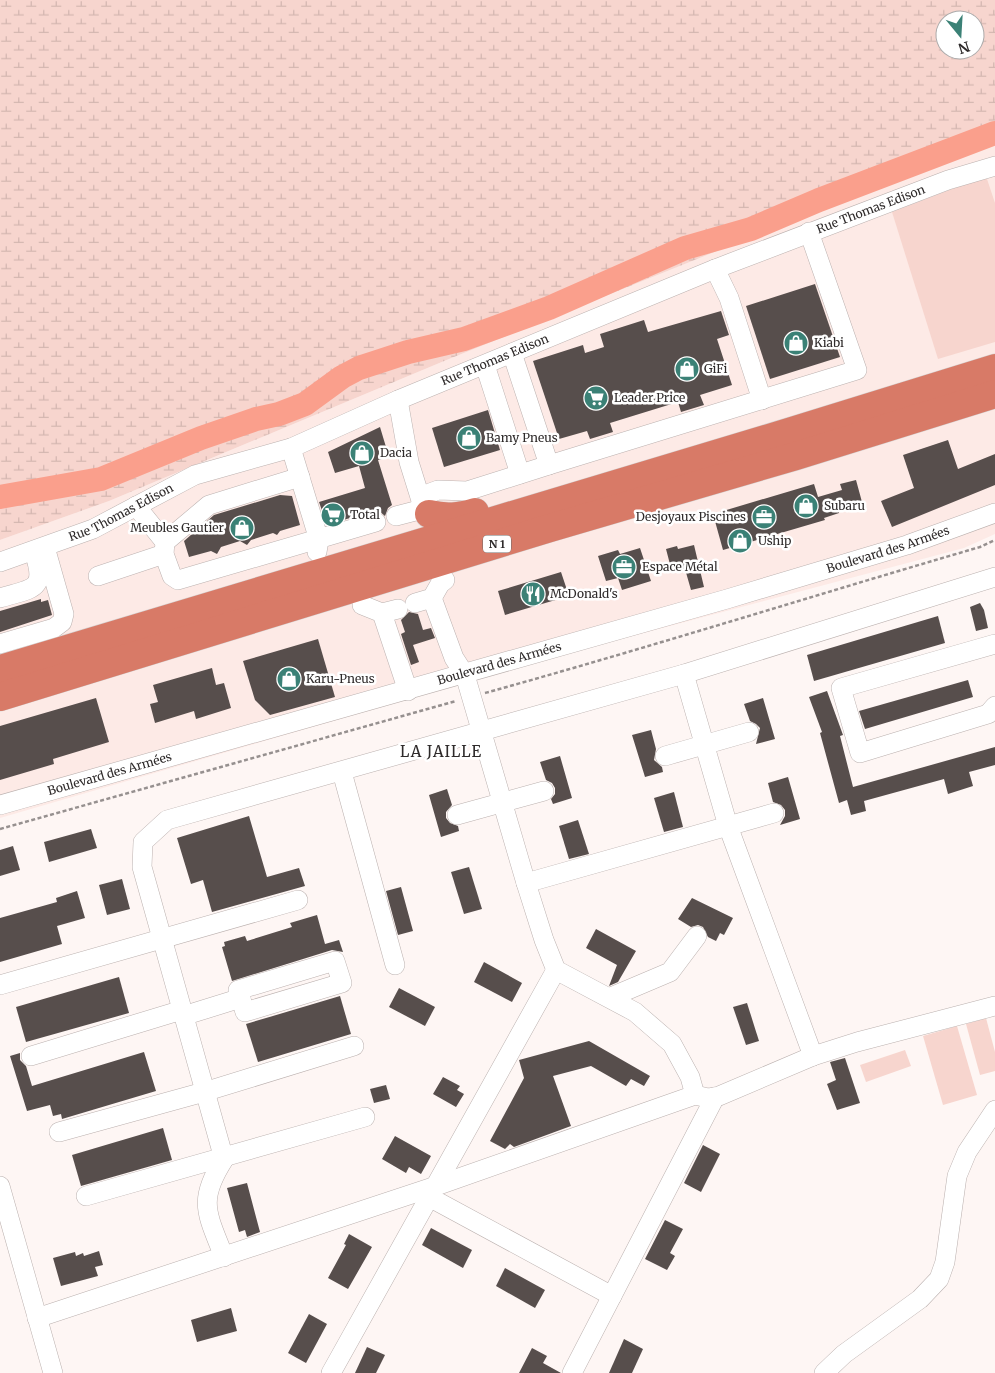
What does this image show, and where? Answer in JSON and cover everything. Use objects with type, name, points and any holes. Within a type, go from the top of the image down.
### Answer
[{"type":"highway","name":"N 1","points":[[0,697],[172,630],[630,479],[995,368]]},
{"type":"highway","name":"N 1","points":[[0,669],[117,633],[172,630],[550,528],[796,456],[995,394]]},
{"type":"highway","points":[[424,509],[458,517],[560,488],[630,479]]},
{"type":"highway","points":[[172,630],[345,601],[406,601],[550,528]]},
{"type":"highway","points":[[172,630],[303,564],[318,546]]},
{"type":"highway","points":[[0,660],[117,633]]},
{"type":"street","name":"Rue Thomas Edison","points":[[0,562],[93,529],[195,475],[291,448],[398,400],[715,268],[948,180],[995,166]]},
{"type":"street","points":[[424,509],[430,494],[438,490],[467,491],[857,370],[808,232]]},
{"type":"street","points":[[715,268],[729,298],[762,400]]},
{"type":"street","points":[[512,353],[549,465]]},
{"type":"street","points":[[485,365],[520,474]]},
{"type":"street","points":[[398,400],[403,438],[424,509]]},
{"type":"street","points":[[291,448],[318,546]]},
{"type":"street","points":[[98,576],[165,548],[209,505],[300,477]]},
{"type":"street","points":[[136,506],[165,548],[172,576],[178,580],[318,546],[376,522]]},
{"type":"street","points":[[396,516],[424,509]]},
{"type":"street","name":"Boulevard des Armées","points":[[0,804],[466,675],[907,545],[995,513]]},
{"type":"street","points":[[0,607],[36,595],[43,585],[39,549]]},
{"type":"street","points":[[0,644],[59,625],[64,614],[39,549]]},
{"type":"street","points":[[0,598],[33,587],[38,582],[41,572]]},
{"type":"street","points":[[224,1159],[142,867],[143,842],[167,820],[684,674],[995,577]]},
{"type":"street","points":[[406,601],[466,675],[480,733],[504,802],[544,940],[556,970],[635,1012],[672,1044],[690,1077],[695,1095]]},
{"type":"street","points":[[406,601],[408,691]]},
{"type":"street","points":[[0,639],[35,629],[46,630]]},
{"type":"street","points":[[995,644],[841,688],[860,753],[988,714],[995,706]]},
{"type":"street","points":[[684,674],[728,826],[813,1056]]},
{"type":"street","points":[[664,756],[748,732]]},
{"type":"street","points":[[342,772],[395,965]]},
{"type":"street","points":[[457,816],[544,791]]},
{"type":"street","points":[[526,883],[774,813]]},
{"type":"street","points":[[0,986],[298,900]]},
{"type":"street","points":[[611,998],[670,972],[697,936]]},
{"type":"street","points":[[336,961],[342,983],[245,1012],[241,998],[238,990],[336,961]]},
{"type":"street","points":[[331,1373],[556,970]]},
{"type":"street","points":[[32,1056],[241,998]]},
{"type":"street","points":[[38,1318],[224,1257],[433,1192],[695,1095],[708,1098],[715,1097],[813,1056],[857,1042],[995,1006]]},
{"type":"street","points":[[59,1132],[204,1092],[354,1046]]},
{"type":"street","points":[[572,1373],[715,1097]]},
{"type":"street","points":[[824,1373],[844,1354],[920,1298],[939,1279],[945,1262],[956,1176],[967,1152],[995,1110]]},
{"type":"street","points":[[86,1196],[224,1159],[365,1117]]},
{"type":"street","points":[[224,1159],[211,1178],[206,1198],[212,1226],[224,1257]]},
{"type":"street","points":[[0,1186],[52,1373]]},
{"type":"street","points":[[433,1192],[612,1296]]},
{"type":"path","points":[[0,830],[615,656],[980,547],[995,540]]},
{"type":"shaded area","points":[[995,139],[995,534],[964,548],[553,657],[0,818],[0,540],[109,501],[449,359]]},
{"type":"green space","points":[[0,0],[995,0],[995,139],[449,359],[109,501],[0,540]]},
{"type":"green space","points":[[986,176],[995,203],[995,342],[938,359],[892,212]]},
{"type":"green space","points":[[986,1018],[995,1052],[995,1071],[980,1075],[966,1024]]},
{"type":"green space","points":[[957,1026],[977,1095],[943,1105],[923,1036]]},
{"type":"green space","points":[[905,1050],[911,1066],[866,1082],[860,1065]]},
{"type":"building","name":"Kiabi","points":[[815,284],[840,357],[770,379],[746,306]]},
{"type":"building","points":[[721,311],[729,335],[717,339],[732,385],[700,395],[704,405],[681,412],[678,402],[610,423],[613,432],[590,439],[587,431],[559,439],[533,361],[583,345],[585,353],[604,347],[600,334],[644,320],[648,332]]},
{"type":"building","name":"Bamy Pneus","points":[[488,410],[500,450],[444,467],[432,428]]},
{"type":"building","points":[[380,427],[389,457],[378,460],[392,505],[388,508],[385,516],[379,511],[373,511],[327,525],[319,502],[365,488],[359,466],[335,473],[328,452]]},
{"type":"building","points":[[948,440],[958,469],[995,454],[995,485],[892,527],[881,501],[914,488],[903,455]]},
{"type":"building","points":[[856,480],[862,502],[838,510],[839,513],[824,518],[825,520],[723,550],[713,514],[814,484],[818,497],[842,490],[840,484]]},
{"type":"building","name":"Meubles Gautier","points":[[280,495],[292,496],[300,525],[280,531],[277,535],[273,533],[251,540],[247,545],[240,541],[221,547],[217,554],[211,551],[189,557],[184,541],[214,515]]},
{"type":"building","points":[[694,545],[704,587],[691,590],[685,569],[672,572],[666,549],[677,546],[678,549]]},
{"type":"building","name":"Espace Métal","points":[[640,548],[651,581],[622,590],[618,578],[606,581],[598,556],[618,550],[620,554]]},
{"type":"building","name":"McDonald's","points":[[561,572],[569,596],[505,615],[498,591]]},
{"type":"building","points":[[41,599],[41,602],[48,600],[52,615],[0,632],[0,611]]},
{"type":"building","points":[[980,603],[984,610],[988,628],[976,631],[970,607]]},
{"type":"building","points":[[409,612],[418,614],[423,630],[431,628],[435,638],[413,645],[419,662],[411,665],[401,634],[405,632],[401,620]]},
{"type":"building","points":[[938,616],[945,643],[814,681],[807,655]]},
{"type":"building","name":"Karu-Pneus","points":[[318,639],[335,697],[270,715],[255,700],[243,661]]},
{"type":"building","points":[[212,668],[216,685],[224,683],[231,708],[196,719],[194,711],[155,723],[150,704],[158,702],[153,685]]},
{"type":"building","points":[[968,680],[973,697],[865,729],[859,711]]},
{"type":"building","points":[[827,691],[843,735],[840,736],[853,787],[995,747],[995,765],[969,772],[973,786],[948,794],[944,779],[864,801],[866,811],[851,815],[847,800],[839,803],[820,733],[822,732],[809,697]]},
{"type":"building","points":[[96,698],[109,742],[53,759],[54,764],[0,780],[0,726]]},
{"type":"building","points":[[763,698],[775,739],[756,744],[760,728],[750,721],[744,704]]},
{"type":"building","points":[[651,730],[656,749],[654,760],[662,767],[663,772],[645,777],[632,735]]},
{"type":"building","points":[[560,756],[572,798],[553,804],[551,799],[555,794],[555,788],[552,783],[546,780],[540,762]]},
{"type":"building","points":[[788,777],[800,819],[780,825],[785,816],[785,810],[781,805],[773,802],[768,783]]},
{"type":"building","points":[[447,789],[452,805],[446,812],[446,818],[450,823],[458,826],[459,831],[441,837],[429,795]]},
{"type":"building","points":[[674,792],[683,827],[664,832],[654,798]]},
{"type":"building","points":[[249,816],[267,877],[299,868],[305,886],[212,912],[203,880],[191,884],[177,838]]},
{"type":"building","points":[[578,820],[589,854],[569,859],[559,826]]},
{"type":"building","points":[[91,829],[97,848],[49,862],[44,842]]},
{"type":"building","points":[[13,846],[20,870],[0,876],[0,850]]},
{"type":"building","points":[[469,867],[482,909],[464,914],[451,872]]},
{"type":"building","points":[[122,879],[130,909],[107,915],[99,885]]},
{"type":"building","points":[[401,887],[413,931],[398,935],[386,891]]},
{"type":"building","points":[[77,891],[85,918],[57,926],[62,944],[0,962],[0,918],[57,902],[56,898]]},
{"type":"building","points":[[692,898],[733,918],[724,935],[720,933],[716,941],[708,937],[703,927],[698,925],[691,927],[678,919]]},
{"type":"building","points":[[317,915],[325,944],[339,940],[343,952],[332,950],[232,981],[222,947],[225,946],[224,942],[245,936],[247,941],[292,927],[290,923]]},
{"type":"building","points":[[596,929],[636,951],[618,982],[609,986],[617,965],[586,948]]},
{"type":"building","points":[[484,962],[522,983],[512,1002],[474,982]]},
{"type":"building","points":[[119,977],[129,1013],[26,1042],[16,1007]]},
{"type":"building","points":[[399,988],[435,1007],[425,1026],[389,1007]]},
{"type":"building","points":[[340,996],[351,1034],[258,1062],[246,1024]]},
{"type":"building","points":[[747,1003],[759,1041],[746,1045],[733,1007]]},
{"type":"building","points":[[589,1041],[650,1076],[644,1086],[631,1079],[626,1086],[591,1066],[553,1076],[571,1126],[514,1147],[510,1144],[505,1149],[490,1141],[524,1078],[519,1060]]},
{"type":"building","points":[[144,1052],[156,1091],[62,1119],[61,1114],[53,1116],[50,1105],[27,1111],[10,1056],[20,1053],[20,1060],[26,1066],[32,1086]]},
{"type":"building","points":[[845,1058],[860,1103],[837,1110],[827,1084],[836,1080],[830,1062]]},
{"type":"building","points":[[443,1077],[460,1086],[457,1090],[464,1094],[456,1107],[433,1094]]},
{"type":"building","points":[[386,1085],[390,1099],[374,1103],[370,1089]]},
{"type":"building","points":[[163,1128],[172,1160],[81,1186],[72,1155]]},
{"type":"building","points":[[395,1136],[431,1156],[421,1174],[409,1167],[406,1173],[382,1159]]},
{"type":"building","points":[[703,1145],[720,1154],[701,1192],[684,1183]]},
{"type":"building","points":[[247,1183],[260,1232],[247,1237],[245,1230],[239,1232],[227,1188]]},
{"type":"building","points":[[665,1220],[683,1229],[670,1253],[675,1256],[667,1270],[645,1259]]},
{"type":"building","points":[[431,1228],[472,1250],[463,1268],[422,1245]]},
{"type":"building","points":[[349,1234],[372,1247],[348,1289],[328,1278],[346,1245],[344,1244]]},
{"type":"building","points":[[99,1251],[103,1265],[95,1267],[98,1276],[61,1286],[53,1258],[75,1252],[76,1256],[83,1253],[84,1256]]},
{"type":"building","points":[[505,1268],[545,1290],[535,1308],[496,1286]]},
{"type":"building","points":[[231,1308],[237,1331],[197,1342],[191,1320]]},
{"type":"building","points":[[309,1314],[327,1324],[306,1363],[288,1353]]},
{"type":"building","points":[[624,1339],[643,1349],[632,1373],[609,1373]]},
{"type":"building","points":[[367,1347],[385,1355],[376,1373],[355,1373]]},
{"type":"building","points":[[532,1348],[547,1356],[543,1363],[561,1373],[519,1373]]},
{"type":"waterway","points":[[0,497],[101,479],[201,438],[256,419],[279,414],[305,404],[342,377],[359,368],[408,352],[464,339],[549,308],[685,248],[751,229],[819,200],[995,133]]},
{"type":"place","name":"Kiabi","points":[[796,343]]},
{"type":"place","name":"GiFi","points":[[687,369]]},
{"type":"place","name":"Leader Price","points":[[596,398]]},
{"type":"place","name":"Bamy Pneus","points":[[469,438]]},
{"type":"place","name":"Dacia","points":[[362,453]]},
{"type":"place","name":"Subaru","points":[[806,506]]},
{"type":"place","name":"Total","points":[[333,515]]},
{"type":"place","name":"Desjoyaux Piscines","points":[[764,517]]},
{"type":"place","name":"Meubles Gautier","points":[[242,528]]},
{"type":"place","name":"Uship","points":[[740,541]]},
{"type":"place","name":"Espace Métal","points":[[624,567]]},
{"type":"place","name":"McDonald's","points":[[533,594]]},
{"type":"place","name":"Karu-Pneus","points":[[289,679]]},
{"type":"district","name":"LA JAILLE","points":[[441,752]]}]
